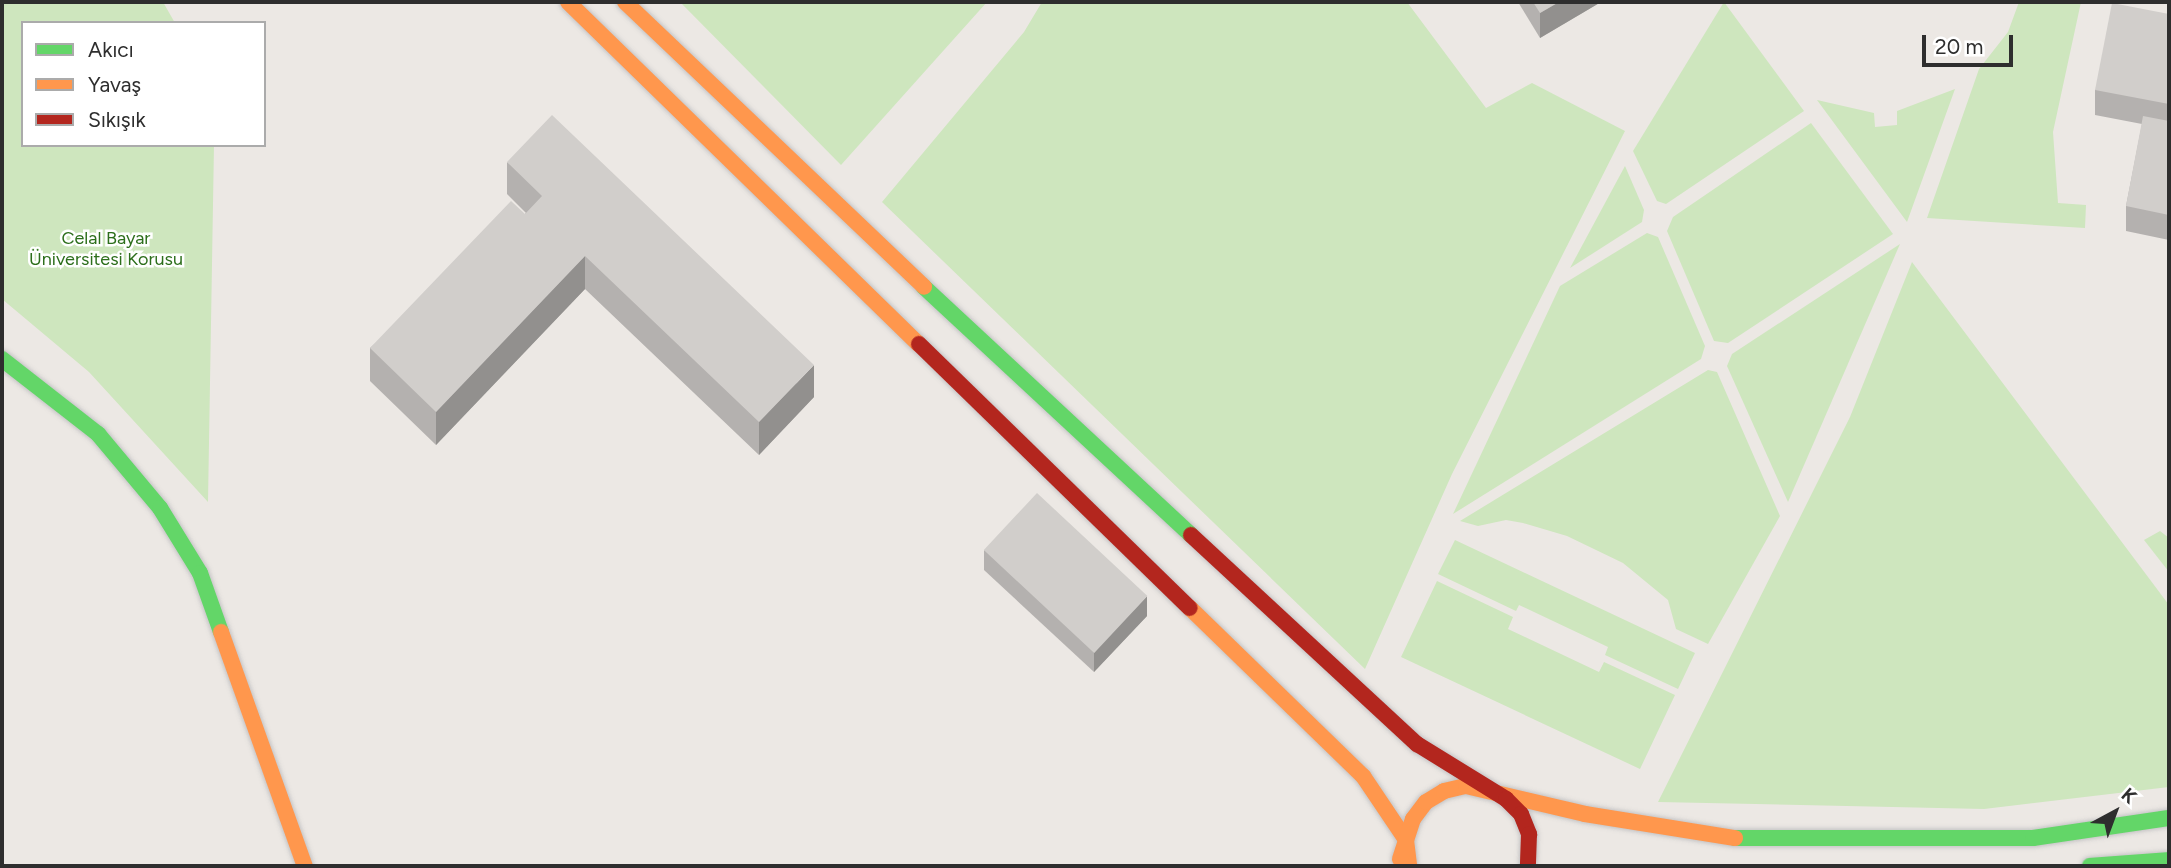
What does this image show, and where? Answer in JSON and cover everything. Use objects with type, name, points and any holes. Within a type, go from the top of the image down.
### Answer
[{"type":"street","points":[[568,2],[1363,776],[1406,840],[1409,866]]},
{"type":"street","points":[[625,2],[838,208],[1407,734],[1506,799],[1521,814],[1529,834],[1528,866]]},
{"type":"street","points":[[2,359],[97,434],[160,508],[200,573],[305,866]]},
{"type":"street","points":[[1398,866],[1406,840],[1426,802],[1444,790],[1466,786],[1585,814],[1742,839],[2034,838],[2169,818]]},
{"type":"street","points":[[2090,866],[2169,860]]},
{"type":"green space","name":"Celal Bayar Üniversitesi Korusu","points":[[2,2],[163,2],[174,21],[21,21],[21,147],[214,147],[208,502],[89,372],[2,299]]},
{"type":"green space","points":[[680,2],[987,2],[841,165]]},
{"type":"green space","points":[[1042,2],[1407,2],[1486,108],[1532,83],[1625,131],[1452,474],[1365,669],[882,202],[1024,32]]},
{"type":"green space","points":[[1724,2],[1804,111],[1666,204],[1657,201],[1633,151]]},
{"type":"green space","points":[[2019,2],[2081,2],[2053,132],[2058,203],[2086,205],[2085,228],[1927,218],[1979,69],[2008,32]]},
{"type":"green space","points":[[1955,89],[1907,222],[1817,100],[1874,113],[1875,127],[1897,125],[1897,111]]},
{"type":"green space","points":[[1811,123],[1893,234],[1728,343],[1714,341],[1667,231],[1673,217]]},
{"type":"green space","points":[[1625,166],[1644,210],[1642,222],[1570,268]]},
{"type":"green space","points":[[1647,233],[1658,237],[1705,346],[1701,359],[1453,514],[1560,286]]},
{"type":"green space","points":[[1900,244],[1788,502],[1727,366],[1732,354]]},
{"type":"green space","points":[[1912,262],[2169,605],[2169,787],[1984,809],[1658,802],[1850,417]]},
{"type":"green space","points":[[1708,370],[1717,372],[1780,516],[1708,644],[1676,629],[1668,600],[1623,563],[1567,536],[1523,523],[1506,520],[1478,526],[1460,521]]},
{"type":"green space","points":[[2160,531],[2169,538],[2169,572],[2144,540]]},
{"type":"green space","points":[[1455,540],[1695,653],[1678,689],[1605,655],[1608,647],[1519,605],[1516,611],[1438,574]]},
{"type":"green space","points":[[1437,581],[1513,617],[1508,629],[1599,672],[1604,662],[1675,695],[1640,769],[1401,657]]},
{"type":"building","points":[[1533,2],[1559,2],[1540,13]]},
{"type":"building","points":[[2112,3],[2169,14],[2169,104],[2095,90]]},
{"type":"building","points":[[552,115],[814,365],[759,422],[585,256],[436,412],[370,348],[511,201],[525,214],[542,196],[507,162]]},
{"type":"building","points":[[2143,116],[2169,121],[2169,215],[2126,206]]},
{"type":"building","points":[[1037,493],[1147,596],[1094,653],[984,550]]},
{"type":"traffic: fast","points":[[924,287],[1191,535]]},
{"type":"traffic: fast","points":[[2,359],[98,434],[160,508],[200,573],[221,632]]},
{"type":"traffic: fast","points":[[1735,838],[2033,838],[2169,818]]},
{"type":"traffic: fast","points":[[2090,866],[2169,860]]},
{"type":"traffic: slow","points":[[568,2],[919,344]]},
{"type":"traffic: slow","points":[[625,2],[924,287]]},
{"type":"traffic: slow","points":[[1190,608],[1363,776],[1406,840],[1409,866]]},
{"type":"traffic: slow","points":[[221,632],[305,866]]},
{"type":"traffic: slow","points":[[1400,859],[1413,819],[1426,802],[1444,791],[1466,786],[1585,814],[1735,838]]},
{"type":"traffic: jam","points":[[919,344],[1190,608]]},
{"type":"traffic: jam","points":[[1191,535],[1417,744],[1506,799],[1521,814],[1529,834],[1528,866]]}]
